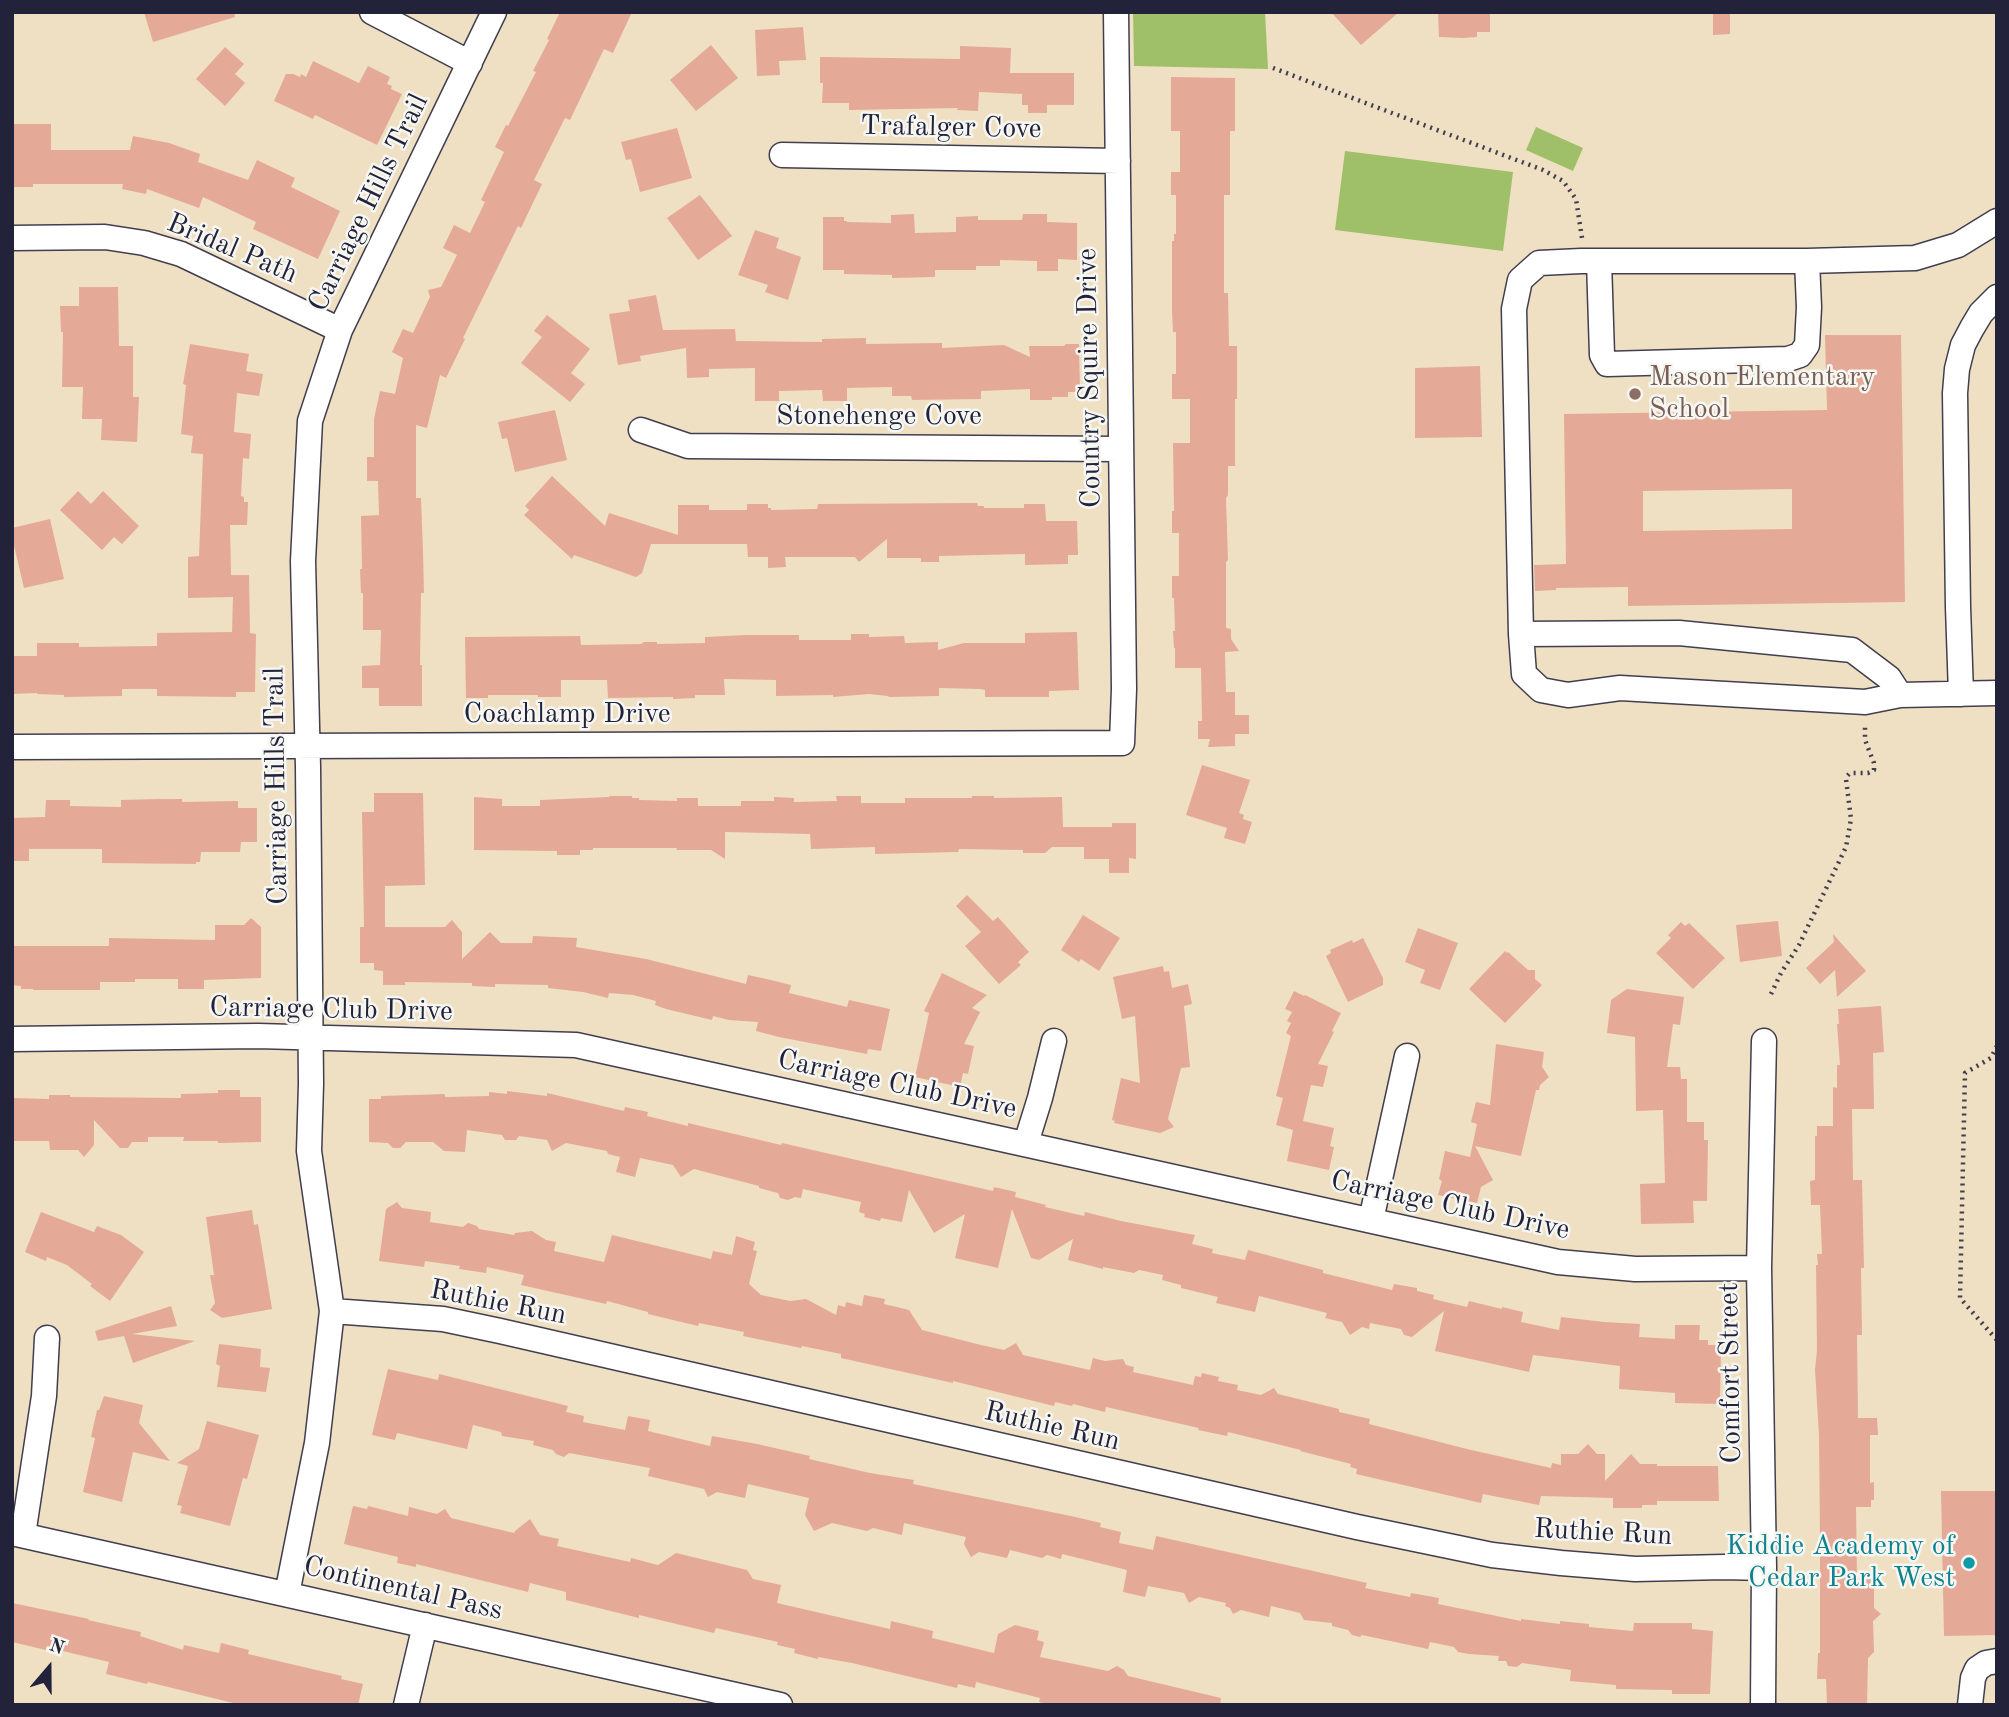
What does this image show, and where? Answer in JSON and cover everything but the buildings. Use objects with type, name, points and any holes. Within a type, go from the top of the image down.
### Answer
[{"type":"street","points":[[372,12],[470,63]]},
{"type":"street","name":"Carriage Hills Trail","points":[[287,1594],[317,1443],[332,1311],[309,1151],[310,1038],[303,561],[310,422],[340,330],[494,12]]},
{"type":"street","name":"Country Squire Drive","points":[[1116,12],[1124,689],[1122,743]]},
{"type":"street","name":"Trafalger Cove","points":[[782,155],[1118,161]]},
{"type":"street","points":[[1997,221],[1958,245],[1914,258],[1539,263],[1520,280],[1514,309],[1521,634],[1524,674],[1541,690],[1568,695],[1620,688],[1865,702],[1900,695],[1997,693]]},
{"type":"street","name":"Bridal Path","points":[[12,238],[105,237],[144,243],[181,254],[340,330]]},
{"type":"street","points":[[1590,261],[1602,355],[1607,364],[1788,359],[1800,355],[1807,345],[1807,261]]},
{"type":"street","points":[[1961,694],[1955,393],[1957,369],[1963,345],[1972,328],[1981,313],[1997,297]]},
{"type":"street","name":"Stonehenge Cove","points":[[641,430],[688,446],[1120,449]]},
{"type":"street","points":[[1521,634],[1679,633],[1852,650],[1889,678],[1900,695]]},
{"type":"street","name":"Coachlamp Drive","points":[[12,747],[1122,743]]},
{"type":"street","name":"Carriage Club Drive","points":[[12,1039],[257,1036],[576,1045],[1558,1262],[1635,1269],[1759,1268]]},
{"type":"street","points":[[1026,1143],[1054,1041]]},
{"type":"street","name":"Comfort Street","points":[[1763,1705],[1764,1567],[1759,1268],[1764,1041]]},
{"type":"street","points":[[1371,1220],[1407,1056]]},
{"type":"street","name":"Ruthie Run","points":[[332,1311],[443,1319],[1357,1527],[1492,1555],[1635,1569],[1764,1567]]},
{"type":"street","points":[[18,1534],[44,1396],[47,1338]]},
{"type":"street","name":"Continental Pass","points":[[18,1534],[780,1705]]},
{"type":"street","points":[[406,1705],[425,1625]]},
{"type":"street","points":[[1970,1705],[1973,1678],[1977,1669],[1997,1661]]},
{"type":"path","points":[[1273,68],[1543,170],[1563,181],[1576,199],[1582,240],[1590,261]]},
{"type":"path","points":[[1771,993],[1799,945],[1846,847],[1851,819],[1847,776],[1868,773],[1874,769],[1865,740],[1864,717]]},
{"type":"path","points":[[1997,1046],[1991,1058],[1965,1073],[1960,1298],[1997,1340]]},
{"type":"green space","points":[[1133,12],[1265,12],[1268,69],[1134,66]]},
{"type":"green space","points":[[1536,127],[1583,148],[1573,171],[1526,150]]},
{"type":"green space","points":[[1345,151],[1513,172],[1503,251],[1335,230]]},
{"type":"place","name":"Mason Elementary School","points":[[1635,394]]},
{"type":"place","name":"Kiddie Academy of Cedar Park West","points":[[1969,1563]]}]
